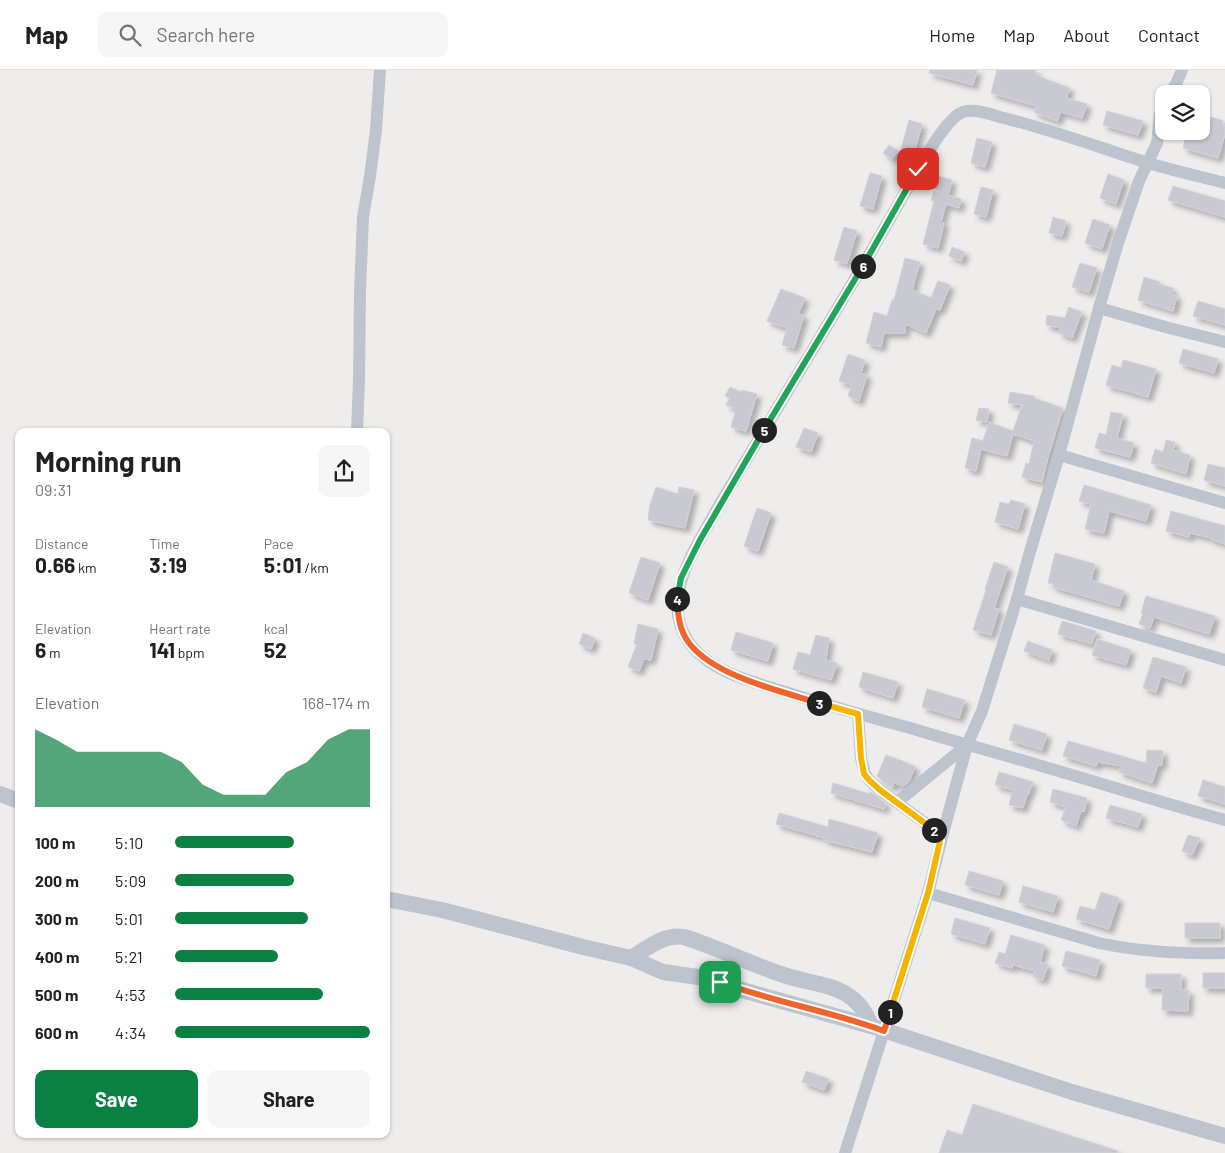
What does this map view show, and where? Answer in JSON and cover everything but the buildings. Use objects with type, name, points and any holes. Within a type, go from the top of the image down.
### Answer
[{"type":"street","points":[[357,428],[363,217],[376,130],[380,70]]},
{"type":"street","points":[[1175,85],[1182,70]]},
{"type":"street","points":[[1225,183],[1147,162],[1036,126],[974,111],[964,112],[955,116],[918,169],[872,252],[747,458],[700,540],[681,578],[677,596],[680,626],[688,642],[710,662],[729,673],[789,694],[1225,820]]},
{"type":"street","points":[[845,1153],[878,1028],[928,893],[940,841],[967,745],[982,711],[1017,600],[1099,308],[1129,211],[1157,140]]},
{"type":"street","points":[[1099,308],[1225,342]]},
{"type":"street","points":[[1059,455],[1225,503]]},
{"type":"street","points":[[1017,600],[1225,660]]},
{"type":"street","points":[[858,714],[864,774],[869,780],[932,828],[937,833],[940,841]]},
{"type":"street","points":[[897,802],[967,745]]},
{"type":"street","points":[[0,794],[15,800]]},
{"type":"street","points":[[928,893],[1117,946],[1158,952],[1189,954],[1225,953]]},
{"type":"street","points":[[390,900],[442,910],[631,958],[663,972],[708,979],[878,1028],[1072,1092],[1225,1136]]},
{"type":"street","points":[[631,958],[653,944],[670,937],[684,937],[781,974],[845,993],[860,1005],[878,1028]]},
{"type":"route","points":[[720,982],[742,990],[853,1020],[884,1031],[928,893],[940,841],[937,833],[880,790],[864,774],[858,714],[757,683],[729,673],[710,662],[688,642],[680,626],[677,596],[681,578],[700,540],[747,458],[872,252],[918,169]]}]
